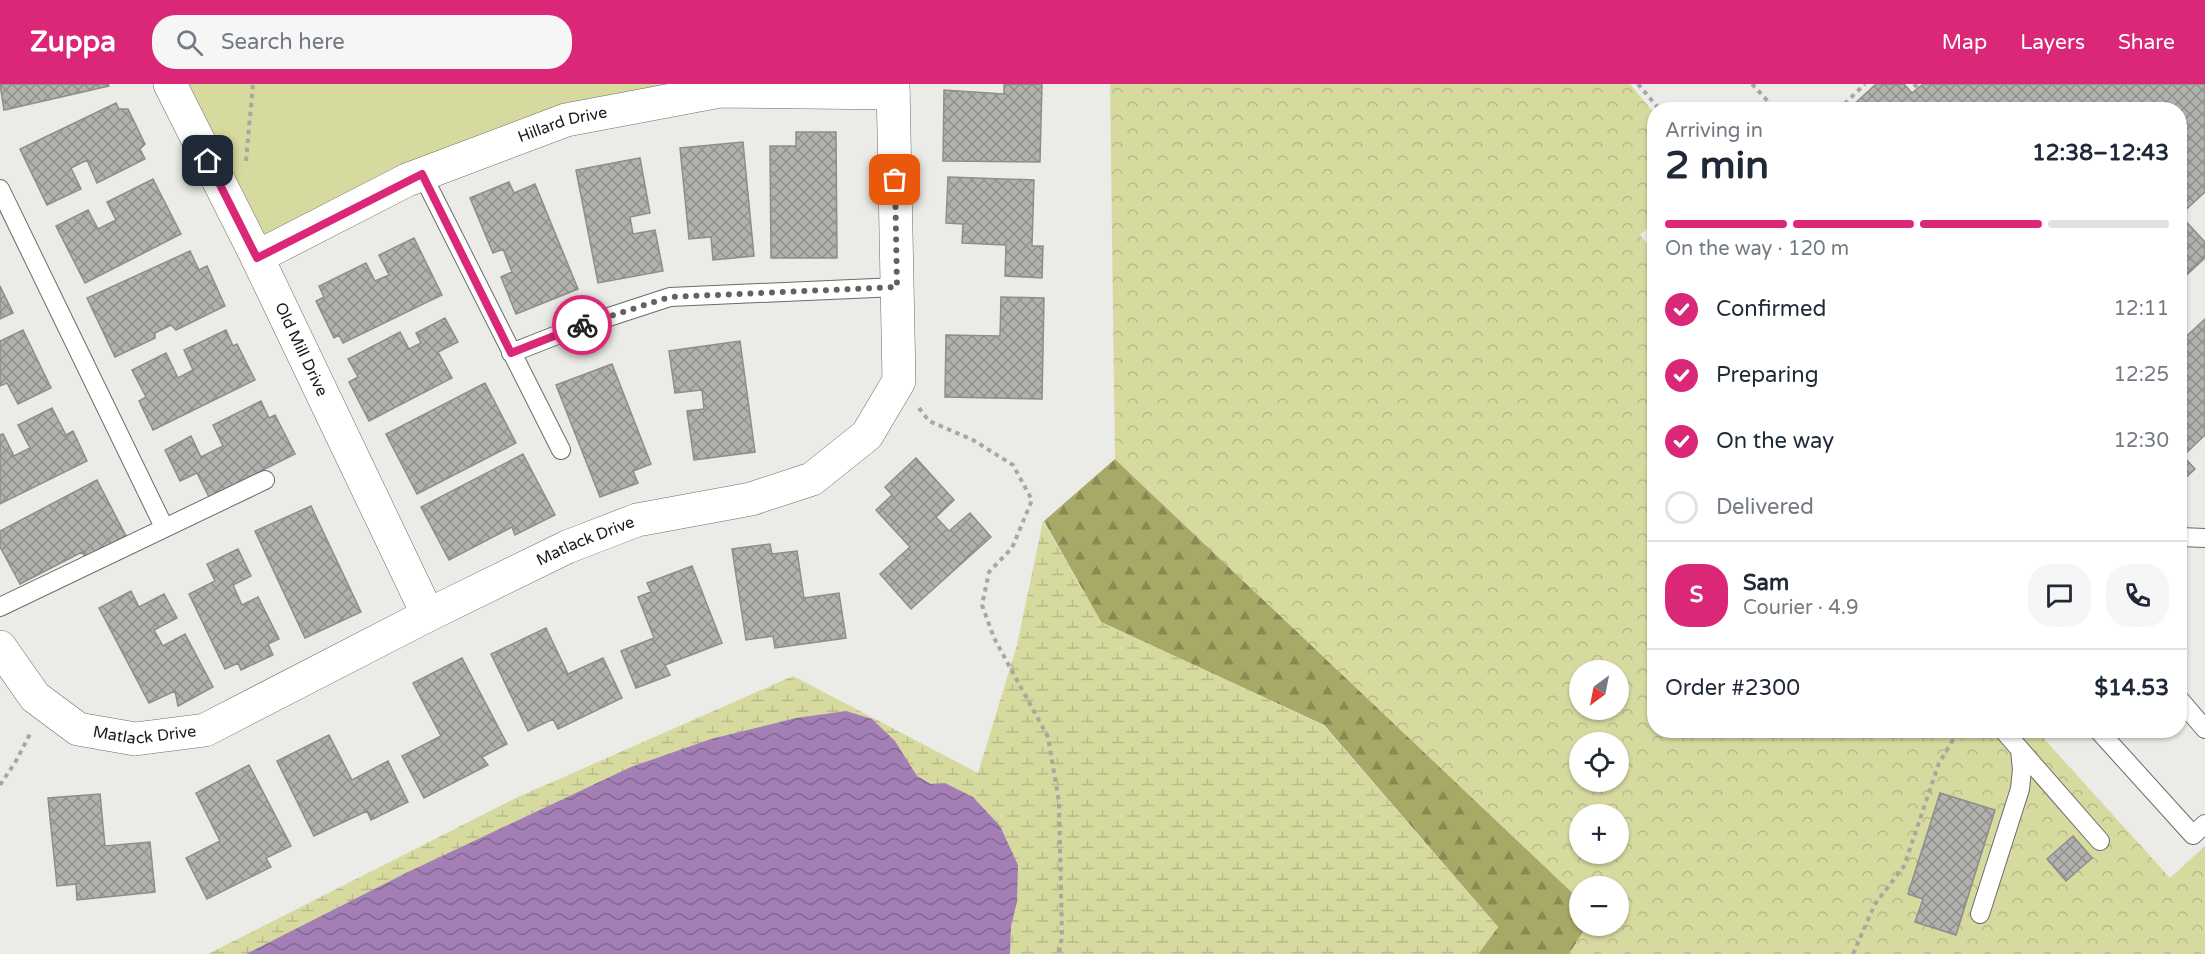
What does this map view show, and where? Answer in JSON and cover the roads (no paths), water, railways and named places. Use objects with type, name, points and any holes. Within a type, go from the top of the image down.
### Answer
[{"type":"street","name":"Old Mill Drive","points":[[170,84],[257,258],[428,615]]},
{"type":"street","name":"Hillard Drive","points":[[257,258],[422,174],[566,120],[720,92],[893,89]]},
{"type":"street","points":[[893,89],[897,287]]},
{"type":"street","name":"Matlack Drive","points":[[0,647],[35,697],[78,729],[135,739],[205,730],[428,615],[567,547],[637,520],[751,499],[812,479],[867,435],[899,381],[897,287]]},
{"type":"lane","points":[[422,174],[561,450]]},
{"type":"lane","points":[[0,189],[164,527]]},
{"type":"lane","points":[[511,353],[575,328],[670,297],[897,287]]},
{"type":"lane","points":[[0,608],[265,480]]},
{"type":"lane","points":[[2187,537],[2205,538]]},
{"type":"lane","points":[[2187,708],[2205,729]]},
{"type":"lane","points":[[2010,738],[2100,841]]},
{"type":"lane","points":[[2105,738],[2193,835],[2205,824]]},
{"type":"lane","points":[[1980,914],[2020,789],[2022,769],[2020,750]]},
{"type":"water","points":[[846,711],[872,719],[895,741],[917,776],[931,784],[945,783],[973,797],[1000,826],[1018,865],[1017,902],[1011,926],[1010,954],[246,954],[408,872],[631,767],[711,739],[796,718]]}]
